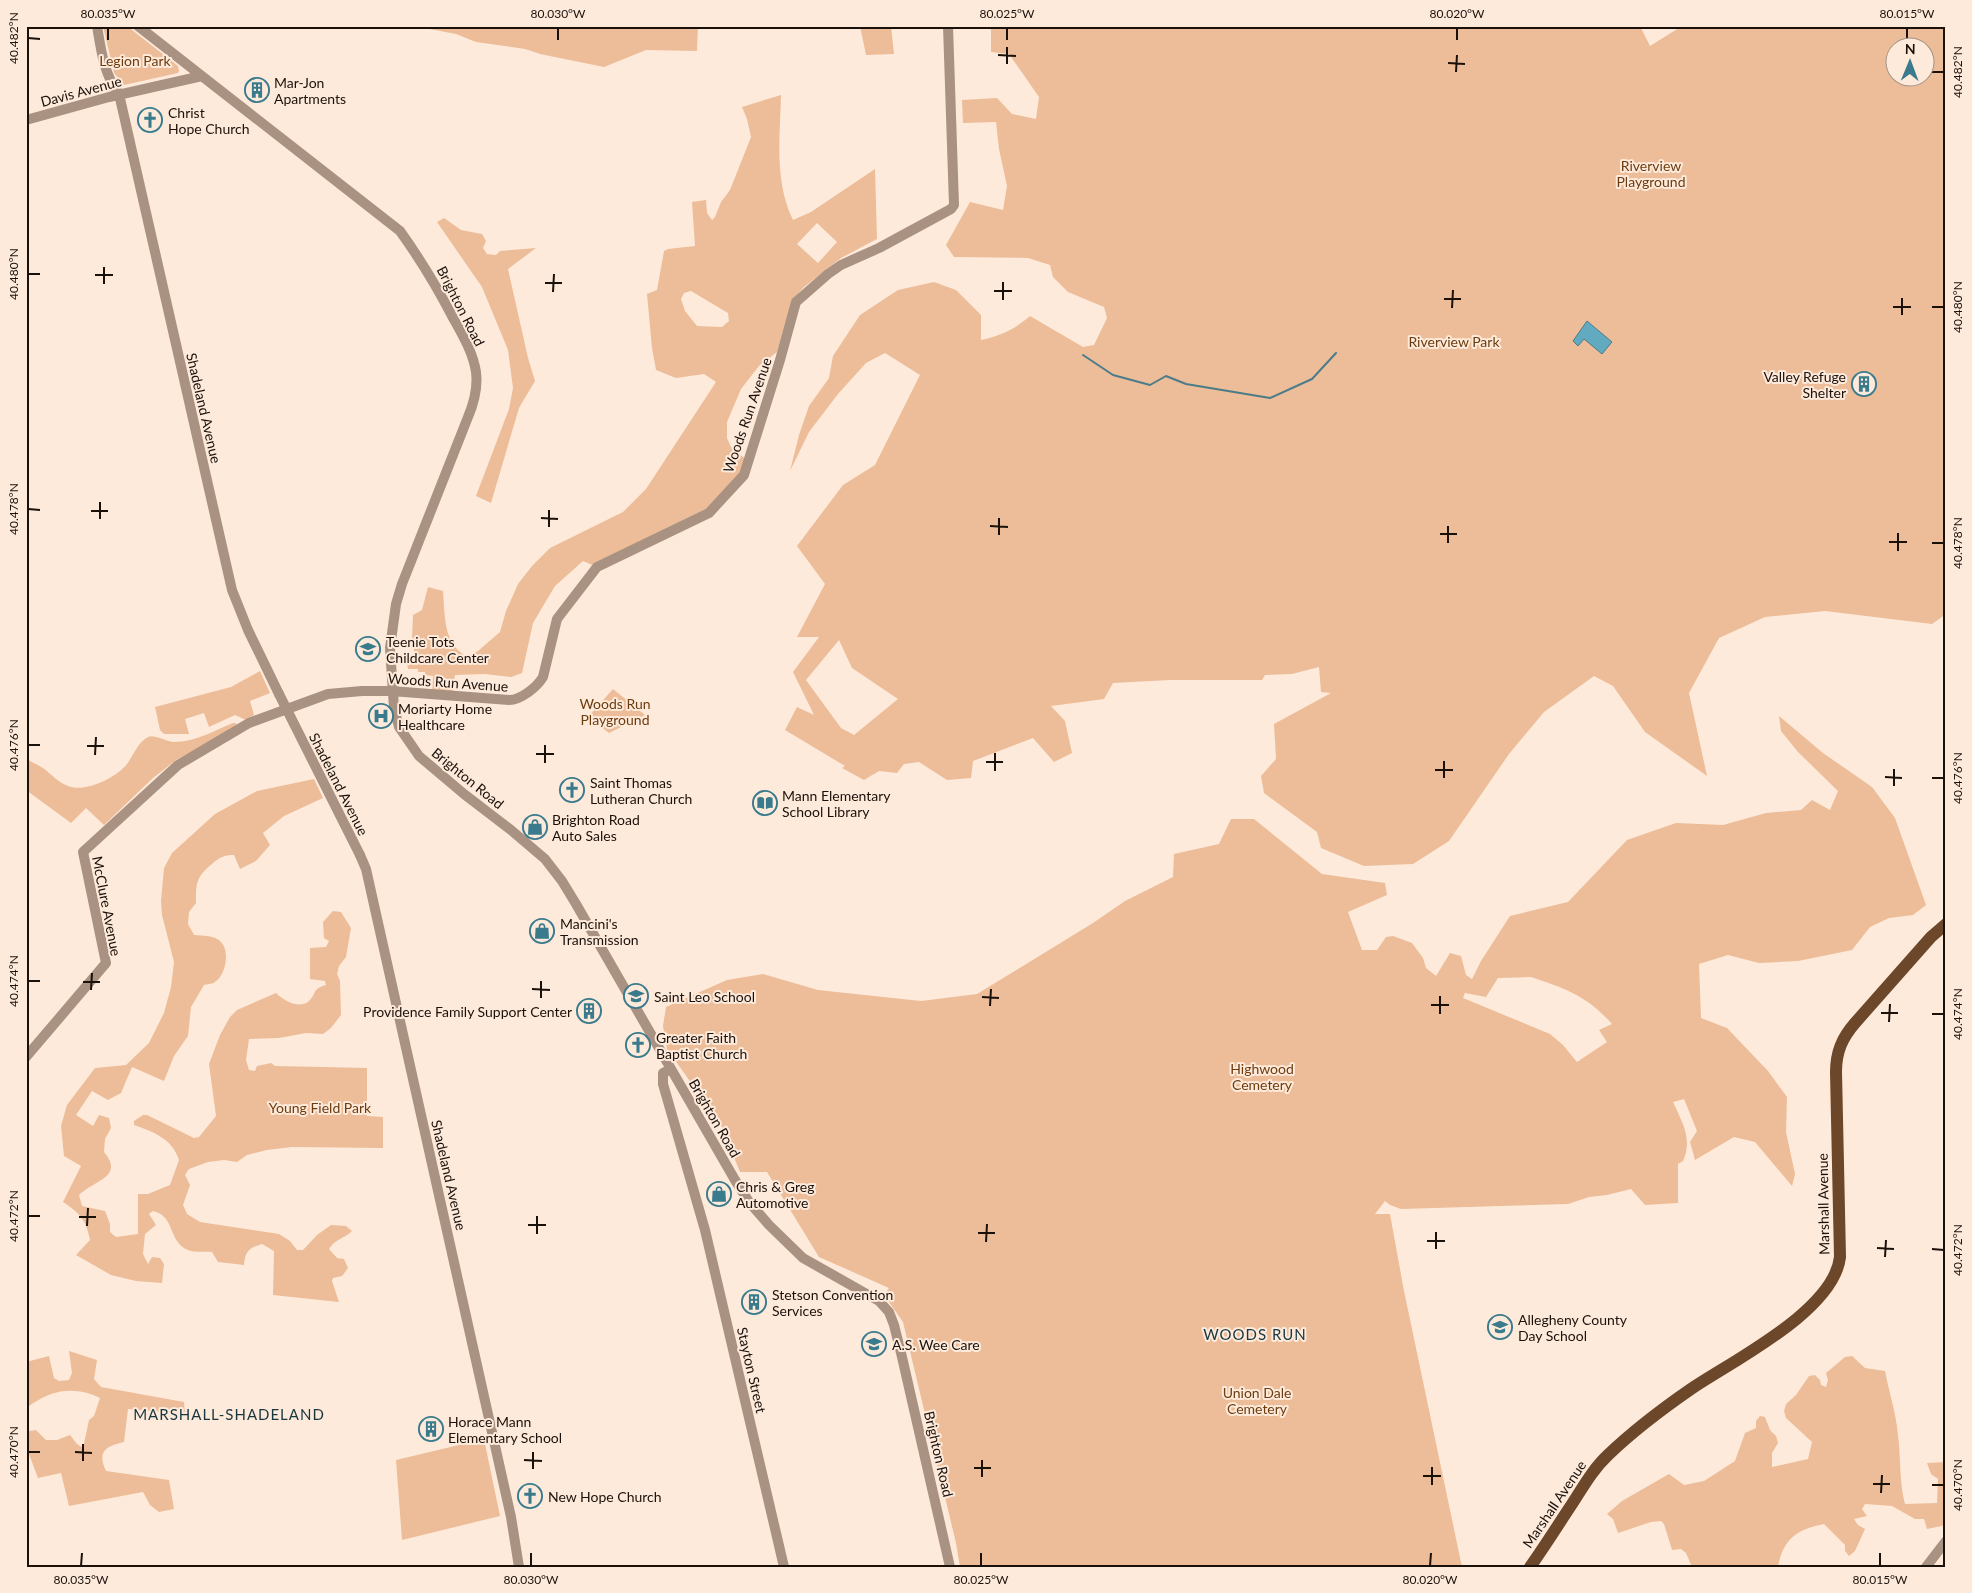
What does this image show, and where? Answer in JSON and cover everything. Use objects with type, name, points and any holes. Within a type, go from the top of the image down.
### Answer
[{"type":"main road","name":"Marshall Avenue","points":[[1530,1567],[1588,1478],[1606,1456],[1676,1400],[1783,1331],[1833,1279],[1840,1257],[1836,1072],[1838,1050],[1850,1029],[1931,937],[1946,924]]},
{"type":"street","name":"Shadeland Avenue","points":[[96,26],[105,68],[111,84],[119,94],[232,590],[248,630],[366,869],[511,1517],[519,1567]]},
{"type":"street","name":"Brighton Road","points":[[138,26],[400,231],[424,263],[472,355],[476,374],[475,395],[396,604],[390,648],[391,691],[399,727],[419,756],[464,794],[512,830],[545,859],[554,870],[576,904],[735,1180],[769,1226],[803,1258],[867,1293],[889,1312],[902,1357],[950,1567]]},
{"type":"street","name":"Woods Run Avenue","points":[[83,852],[178,765],[248,723],[328,694],[391,691],[432,696],[509,700],[516,699],[539,684],[543,677],[556,619],[597,567],[706,515],[741,480],[797,301],[841,265],[879,248],[954,206],[948,26]]},
{"type":"street","name":"Davis Avenue","points":[[26,120],[119,94],[202,76]]},
{"type":"street","name":"McClure Avenue","points":[[26,1057],[106,963],[83,852]]},
{"type":"street","name":"Stayton Street","points":[[671,1069],[663,1074],[663,1084],[705,1230],[784,1567]]},
{"type":"street","points":[[1926,1567],[1946,1541]]},
{"type":"green space","name":"Legion Park","points":[[103,26],[127,26],[178,66],[178,73],[124,85],[114,73]]},
{"type":"green space","points":[[414,26],[698,26],[697,51],[646,50],[604,67],[540,54],[525,49],[476,42],[456,34]]},
{"type":"green space","points":[[860,26],[891,26],[894,54],[866,55]]},
{"type":"green space","name":"Riverview Park","points":[[989,26],[1640,26],[1650,46],[1682,26],[1946,26],[1946,614],[1932,624],[1825,611],[1765,617],[1719,638],[1689,693],[1707,776],[1645,732],[1613,686],[1594,676],[1544,712],[1509,754],[1449,841],[1413,864],[1364,866],[1321,848],[1317,832],[1264,793],[1261,776],[1276,759],[1274,724],[1331,693],[1321,692],[1319,667],[1292,674],[1265,675],[1262,680],[1170,680],[1113,683],[1104,699],[1051,706],[1065,721],[1072,753],[1054,762],[1033,738],[973,761],[971,778],[947,780],[919,762],[904,764],[897,773],[879,771],[864,780],[842,768],[845,766],[785,730],[797,707],[814,715],[793,672],[819,637],[797,637],[825,584],[797,546],[843,485],[875,465],[920,375],[885,353],[866,363],[838,394],[809,432],[790,471],[809,406],[829,378],[833,356],[860,315],[898,290],[934,282],[956,290],[981,315],[981,340],[1007,331],[1019,325],[1030,316],[1083,347],[1094,345],[1107,318],[1104,307],[1068,292],[1053,277],[1050,265],[1028,258],[954,257],[946,245],[970,202],[1003,210],[1007,186],[999,149],[996,122],[963,123],[962,100],[997,98],[1012,114],[1036,119],[1039,97],[1009,54],[991,52],[991,30]],"holes":[[[839,640],[852,668],[898,699],[854,735],[841,728],[806,680]]]},
{"type":"green space","points":[[781,95],[779,143],[781,174],[783,190],[793,220],[811,212],[875,169],[877,239],[841,258],[804,287],[792,300],[777,352],[759,366],[741,389],[727,422],[727,438],[731,447],[748,461],[711,512],[597,567],[583,561],[555,586],[533,623],[522,673],[511,677],[485,674],[455,675],[452,697],[432,696],[433,676],[425,675],[425,672],[418,672],[418,669],[408,669],[406,655],[414,655],[414,638],[412,638],[413,615],[422,610],[428,587],[443,591],[445,619],[453,644],[466,656],[478,651],[500,632],[506,611],[518,584],[550,548],[623,512],[646,489],[716,382],[704,374],[676,378],[656,370],[647,294],[657,290],[664,251],[695,246],[692,202],[706,200],[707,213],[712,220],[721,202],[730,190],[751,137],[742,107]],"holes":[[[817,223],[837,242],[818,263],[797,244]],[[691,291],[728,313],[729,321],[722,327],[697,326],[685,311],[681,299],[684,293]]]},
{"type":"green space","points":[[444,218],[461,230],[482,234],[486,241],[483,248],[487,254],[496,255],[500,251],[536,248],[508,269],[535,381],[519,408],[491,503],[476,496],[509,409],[513,388],[508,350],[482,287],[437,222]]},
{"type":"green space","points":[[260,671],[270,693],[250,701],[254,715],[246,720],[235,715],[209,727],[204,713],[185,719],[189,734],[164,734],[160,730],[155,707],[231,687]]},
{"type":"green space","name":"Woods Run Playground","points":[[613,689],[645,715],[609,733],[588,717]]},
{"type":"green space","points":[[1779,716],[1823,753],[1872,787],[1895,818],[1926,905],[1913,915],[1889,918],[1870,927],[1852,950],[1798,961],[1759,963],[1728,955],[1699,964],[1701,1018],[1727,1028],[1768,1071],[1787,1097],[1786,1132],[1795,1174],[1792,1186],[1755,1142],[1734,1137],[1695,1160],[1690,1142],[1697,1131],[1684,1099],[1673,1102],[1687,1138],[1686,1153],[1683,1161],[1678,1164],[1678,1203],[1645,1205],[1631,1189],[1589,1197],[1568,1204],[1401,1209],[1385,1201],[1375,1214],[1390,1214],[1404,1291],[1462,1567],[960,1567],[956,1543],[903,1322],[884,1295],[889,1288],[819,1257],[767,1172],[740,1172],[721,1125],[667,1049],[663,1026],[666,1007],[727,980],[763,974],[818,990],[921,1001],[977,994],[1093,923],[1125,901],[1173,877],[1174,854],[1219,844],[1231,819],[1254,819],[1322,874],[1385,883],[1387,895],[1348,912],[1362,950],[1377,950],[1386,937],[1393,936],[1412,943],[1423,958],[1426,968],[1436,976],[1450,953],[1461,956],[1466,975],[1472,979],[1481,961],[1510,916],[1568,902],[1627,840],[1676,823],[1723,825],[1766,813],[1801,810],[1812,800],[1830,810],[1838,791],[1798,752],[1781,731]],"holes":[[[1531,977],[1565,989],[1593,1006],[1612,1024],[1599,1030],[1607,1042],[1577,1062],[1563,1045],[1550,1034],[1463,998],[1465,993],[1486,997],[1498,978]]]},
{"type":"green space","points":[[233,723],[239,726],[176,760],[153,778],[104,825],[86,808],[71,823],[26,790],[26,759],[43,768],[65,785],[75,788],[91,786],[108,779],[122,769],[138,746],[148,737],[151,736],[171,742],[182,742],[204,736]]},
{"type":"green space","name":"Young Field Park","points":[[314,779],[323,798],[284,816],[263,833],[270,845],[256,861],[240,869],[234,855],[225,856],[215,862],[200,877],[197,885],[196,903],[189,912],[188,924],[194,935],[212,937],[221,942],[224,946],[226,957],[224,969],[219,979],[211,984],[204,985],[191,1007],[188,1036],[174,1056],[164,1081],[132,1067],[121,1093],[108,1100],[92,1091],[76,1115],[93,1126],[99,1115],[109,1118],[111,1128],[105,1139],[104,1152],[110,1160],[111,1167],[109,1173],[79,1195],[82,1206],[105,1211],[110,1224],[110,1232],[116,1237],[138,1234],[138,1194],[148,1194],[170,1185],[179,1160],[176,1152],[167,1141],[155,1133],[134,1125],[134,1121],[143,1115],[147,1115],[194,1138],[199,1137],[216,1116],[209,1064],[220,1035],[230,1017],[237,1010],[276,993],[291,1003],[305,1004],[317,990],[326,985],[325,981],[310,979],[310,948],[326,947],[329,941],[324,938],[323,922],[333,911],[341,912],[351,928],[346,957],[339,966],[337,974],[340,981],[341,1015],[331,1028],[323,1034],[306,1033],[279,1038],[249,1039],[246,1060],[249,1070],[255,1071],[257,1066],[271,1063],[275,1066],[367,1068],[367,1116],[383,1117],[383,1148],[292,1147],[247,1155],[237,1162],[224,1160],[208,1162],[189,1169],[185,1175],[190,1185],[183,1205],[187,1214],[200,1222],[279,1234],[290,1241],[297,1250],[303,1250],[317,1235],[331,1225],[346,1226],[352,1231],[334,1243],[329,1249],[337,1258],[344,1259],[348,1268],[342,1276],[333,1278],[332,1281],[339,1302],[273,1295],[274,1251],[262,1244],[248,1251],[245,1256],[244,1265],[218,1262],[212,1252],[191,1251],[181,1246],[165,1218],[153,1211],[149,1214],[156,1225],[145,1234],[143,1254],[148,1264],[152,1257],[160,1258],[164,1264],[162,1283],[136,1281],[111,1275],[76,1255],[90,1240],[81,1218],[63,1202],[81,1166],[64,1156],[61,1126],[67,1105],[95,1068],[126,1065],[149,1043],[164,1013],[171,987],[174,962],[162,915],[161,901],[164,868],[172,853],[215,814],[257,791]]},
{"type":"green space","points":[[69,1351],[97,1360],[94,1379],[101,1387],[184,1402],[185,1414],[128,1409],[124,1442],[104,1451],[102,1459],[106,1471],[169,1480],[174,1509],[159,1512],[150,1505],[143,1492],[69,1506],[61,1473],[38,1478],[26,1446],[26,1429],[29,1431],[36,1430],[46,1440],[57,1440],[70,1435],[83,1448],[89,1420],[94,1416],[100,1398],[85,1392],[60,1392],[33,1403],[26,1411],[26,1362],[49,1356],[54,1378],[59,1381],[69,1380],[72,1373]]},
{"type":"green space","points":[[1852,1356],[1865,1368],[1885,1371],[1897,1427],[1905,1504],[1937,1503],[1938,1479],[1931,1474],[1927,1463],[1946,1462],[1946,1525],[1927,1529],[1924,1519],[1915,1519],[1892,1506],[1865,1504],[1862,1509],[1867,1516],[1854,1519],[1858,1525],[1865,1529],[1855,1551],[1849,1556],[1845,1551],[1845,1545],[1824,1524],[1806,1529],[1793,1537],[1780,1557],[1778,1567],[1692,1567],[1686,1553],[1681,1549],[1672,1550],[1664,1524],[1661,1521],[1651,1522],[1618,1533],[1613,1519],[1607,1514],[1622,1501],[1669,1474],[1684,1485],[1704,1481],[1735,1461],[1745,1433],[1756,1428],[1756,1421],[1760,1416],[1765,1417],[1778,1443],[1772,1453],[1772,1467],[1808,1459],[1812,1442],[1786,1418],[1784,1411],[1786,1404],[1796,1395],[1809,1376],[1815,1375],[1820,1380],[1821,1385],[1826,1387],[1828,1380],[1826,1373],[1845,1357]]},
{"type":"green space","points":[[484,1439],[500,1516],[402,1540],[396,1460]]},
{"type":"water","points":[[1587,321],[1612,342],[1602,354],[1584,339],[1578,346],[1573,341]]},
{"type":"waterway","points":[[1083,355],[1113,375],[1150,385],[1166,376],[1186,384],[1270,398],[1312,379],[1336,353]]},
{"type":"place","name":"Mar-Jon Apartments","points":[[257,90]]},
{"type":"place","name":"Christ Hope Church","points":[[150,120]]},
{"type":"place","name":"Valley Refuge Shelter","points":[[1864,384]]},
{"type":"place","name":"Teenie Tots Childcare Center","points":[[368,649]]},
{"type":"place","name":"Moriarty Home Healthcare","points":[[381,716]]},
{"type":"place","name":"Saint Thomas Lutheran Church","points":[[572,790]]},
{"type":"place","name":"Mann Elementary School Library","points":[[765,803]]},
{"type":"place","name":"Brighton Road Auto Sales","points":[[535,827]]},
{"type":"place","name":"Mancini's Transmission","points":[[542,931]]},
{"type":"place","name":"Saint Leo School","points":[[636,996]]},
{"type":"place","name":"Providence Family Support Center","points":[[589,1011]]},
{"type":"place","name":"Greater Faith Baptist Church","points":[[638,1045]]},
{"type":"place","name":"Chris & Greg Automotive","points":[[719,1194]]},
{"type":"place","name":"Stetson Convention Services","points":[[754,1302]]},
{"type":"place","name":"Allegheny County Day School","points":[[1500,1327]]},
{"type":"place","name":"A.S. Wee Care","points":[[874,1344]]},
{"type":"place","name":"Horace Mann Elementary School","points":[[431,1429]]},
{"type":"place","name":"New Hope Church","points":[[530,1496]]},
{"type":"district","name":"WOODS RUN","points":[[1255,1334]]},
{"type":"district","name":"MARSHALL-SHADELAND","points":[[229,1414]]},
{"type":"park label","name":"Riverview Playground","points":[[1651,174]]},
{"type":"park label","name":"Highwood Cemetery","points":[[1262,1076]]},
{"type":"park label","name":"Union Dale Cemetery","points":[[1257,1400]]}]
